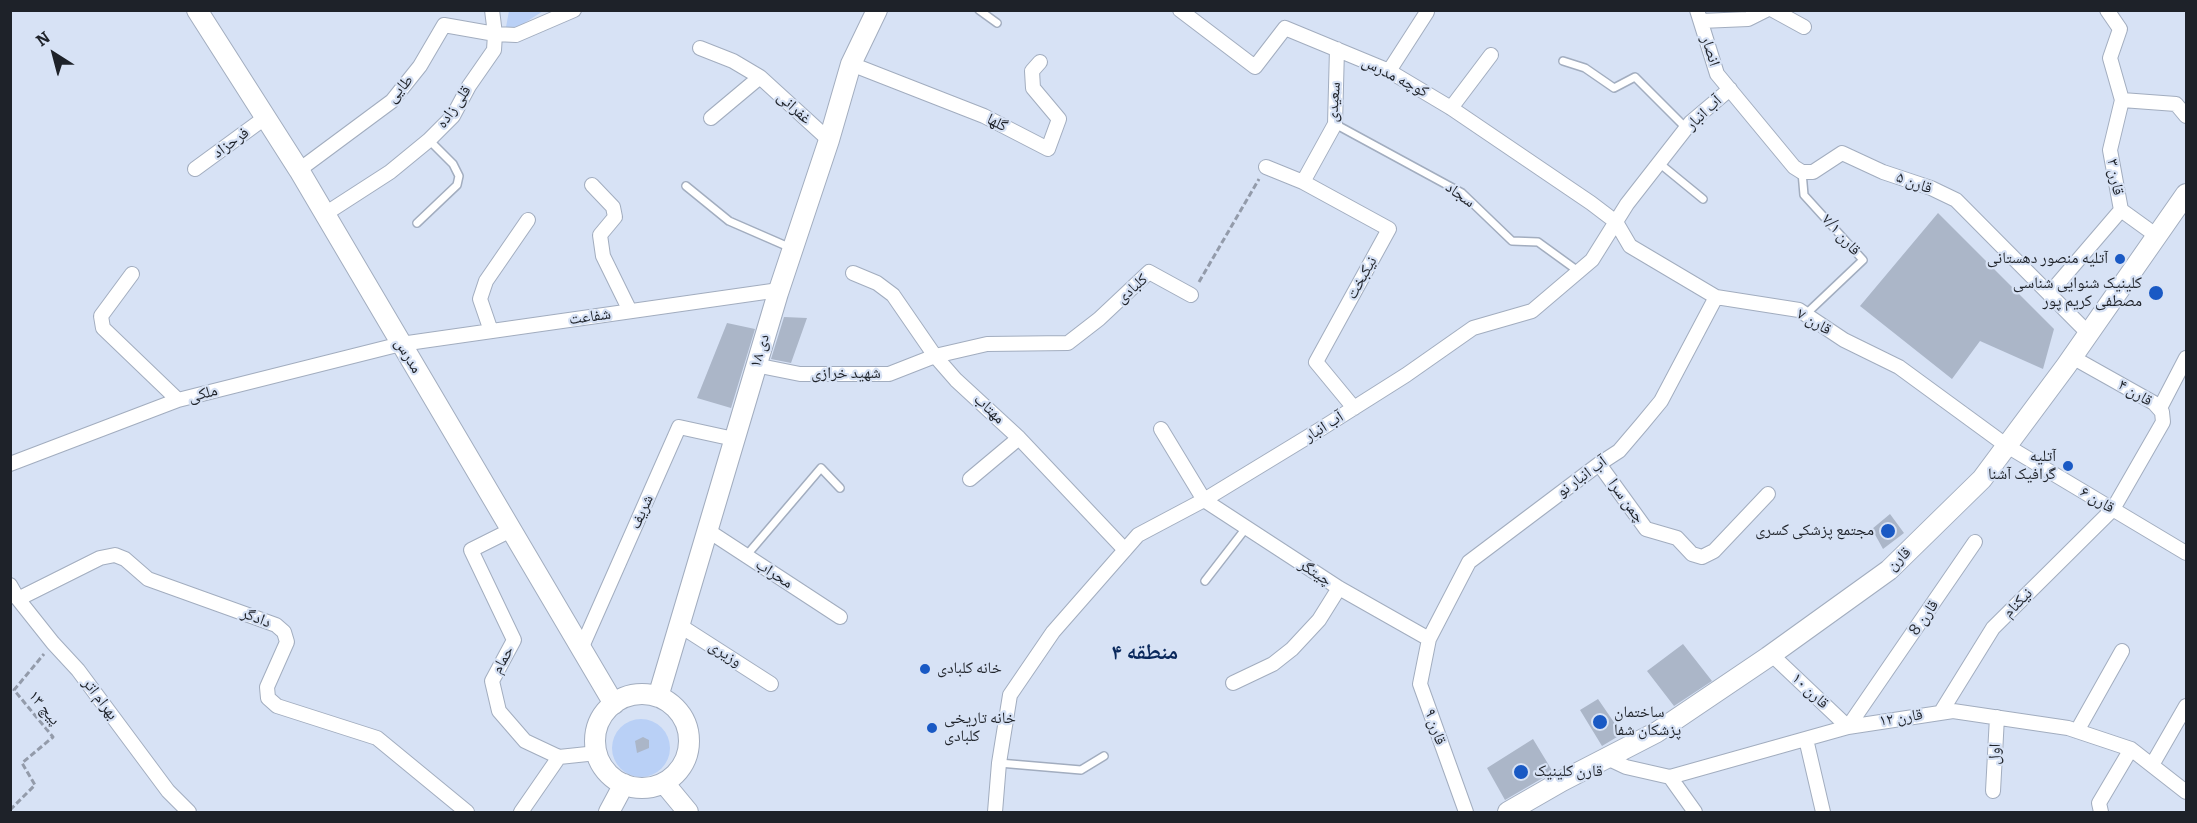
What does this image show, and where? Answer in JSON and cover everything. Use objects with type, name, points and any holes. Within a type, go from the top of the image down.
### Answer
[{"type":"main road","name":"مدرس","points":[[197,10],[325,214],[614,704]]},
{"type":"main road","name":"۱۸ دی","points":[[658,697],[755,365],[829,140],[851,64],[877,10]]},
{"type":"main road","name":"قارن","points":[[1519,810],[1607,758],[1657,732],[1772,655],[1889,570],[1982,480],[2089,334],[2187,194]]},
{"type":"main road","points":[[643,694],[658,697],[668,702],[683,717],[689,738],[688,749],[680,769],[664,783],[644,788],[624,784],[612,777],[603,766],[597,753],[595,739],[598,726],[604,714],[614,704],[627,697],[643,694]]},
{"type":"main road","points":[[664,783],[688,813]]},
{"type":"main road","points":[[609,813],[624,784]]},
{"type":"street","points":[[492,10],[495,34],[516,34],[574,10]]},
{"type":"street","name":"کوچه مدرس","points":[[1180,10],[1255,67],[1285,28],[1389,71],[1451,108],[1616,222]]},
{"type":"street","points":[[1699,16],[1748,19],[1766,10]]},
{"type":"street","points":[[1773,10],[1804,27]]},
{"type":"street","points":[[2107,10],[2120,28],[2110,58],[2122,100],[2176,104],[2187,116]]},
{"type":"street","points":[[1389,71],[1427,12]]},
{"type":"street","name":"انصار","points":[[1699,16],[1717,74],[1730,89]]},
{"type":"street","name":"طایی","points":[[298,170],[392,101],[420,66],[444,25],[495,34]]},
{"type":"street","name":"قلی زاده","points":[[325,214],[390,172],[429,141],[453,116],[494,50],[495,34]]},
{"type":"street","name":"غفرانی","points":[[700,48],[733,61],[760,77],[829,140]]},
{"type":"street","name":"سعیدی","points":[[1303,182],[1335,124],[1337,49]]},
{"type":"street","points":[[1451,108],[1491,55]]},
{"type":"street","name":"گلها","points":[[851,64],[984,116],[1048,148],[1059,119],[1033,88],[1032,71],[1040,62]]},
{"type":"street","points":[[711,118],[760,77]]},
{"type":"street","points":[[1730,89],[1794,167],[1802,172]]},
{"type":"street","name":"آب انبار","points":[[995,813],[999,763],[1010,695],[1053,632],[1138,535],[1204,500],[1354,408],[1473,328],[1532,311],[1592,260],[1616,222],[1686,128],[1730,89]]},
{"type":"street","name":"قارن ٣","points":[[2122,100],[2110,150],[2121,210],[2157,236]]},
{"type":"street","name":"فرحزاد","points":[[195,169],[266,117]]},
{"type":"street","name":"قارن ۵","points":[[1802,172],[1813,171],[1842,153],[1883,172],[1956,200],[2089,334]]},
{"type":"street","points":[[1266,167],[1303,182]]},
{"type":"street","name":"نیکبخت","points":[[1303,182],[1389,229],[1316,362],[1354,408]]},
{"type":"street","points":[[592,185],[613,207],[615,218],[600,235],[603,256],[630,311]]},
{"type":"street","points":[[2049,294],[2121,210]]},
{"type":"street","points":[[491,331],[480,299],[486,281],[528,220]]},
{"type":"street","name":"قارن ٧","points":[[1616,222],[1630,246],[1716,297],[1798,310],[1806,314],[1844,340],[1899,367],[2007,446]]},
{"type":"street","name":"کلبادی","points":[[935,356],[987,344],[1068,343],[1100,319],[1149,272],[1191,295]]},
{"type":"street","name":"مهتاب","points":[[853,273],[877,283],[893,295],[935,356],[956,380],[1020,438],[1125,550]]},
{"type":"street","points":[[132,274],[100,316],[103,328],[178,400]]},
{"type":"street","name":"شفاعت","points":[[401,344],[779,290]]},
{"type":"street","name":"آب انبار نو","points":[[1429,639],[1468,562],[1619,451],[1660,401],[1716,297]]},
{"type":"street","name":"ملکی","points":[[10,464],[178,400],[401,344]]},
{"type":"street","name":"شهید خرازی","points":[[755,365],[800,374],[889,374],[935,356]]},
{"type":"street","name":"قارن ۴","points":[[2072,357],[2160,408],[2164,417],[2113,509]]},
{"type":"street","points":[[2160,408],[2187,358]]},
{"type":"street","name":"شریف","points":[[581,649],[679,427],[734,439]]},
{"type":"street","points":[[1161,429],[1204,500]]},
{"type":"street","points":[[970,479],[1020,438]]},
{"type":"street","name":"قارن ۶","points":[[2007,446],[2187,553]]},
{"type":"street","name":"چمن سرا","points":[[1599,464],[1646,529],[1677,538],[1692,554],[1702,556],[1714,550],[1768,494]]},
{"type":"street","name":"چیتگر","points":[[1204,500],[1339,588],[1429,639]]},
{"type":"street","name":"نیکنام","points":[[1941,712],[1993,628],[2113,509]]},
{"type":"street","name":"حمام","points":[[511,530],[471,550],[514,640],[492,681],[499,711],[525,741],[559,758]]},
{"type":"street","name":"محراب","points":[[707,530],[840,617]]},
{"type":"street","name":"قارن 8","points":[[1848,727],[1976,542]]},
{"type":"street","name":"دادگر","points":[[18,599],[100,558],[115,555],[125,559],[148,579],[276,625],[284,632],[287,642],[267,687],[268,698],[277,706],[377,738],[467,813]]},
{"type":"street","name":"بهرام اتر","points":[[10,585],[18,599],[78,670],[168,790],[189,813]]},
{"type":"street","points":[[1233,683],[1273,664],[1292,649],[1319,620],[1339,588]]},
{"type":"street","name":"وزیری","points":[[679,625],[771,684]]},
{"type":"street","name":"قارن ٩","points":[[1429,639],[1420,684],[1466,813]]},
{"type":"street","points":[[2077,731],[2122,651]]},
{"type":"street","name":"قارن ١٠","points":[[1772,655],[1848,727]]},
{"type":"street","points":[[2152,765],[2187,706]]},
{"type":"street","name":"قارن ۱۲","points":[[1607,758],[1626,767],[1670,777],[1848,727],[1953,711],[2068,728],[2131,749],[2187,792]]},
{"type":"street","name":"اول","points":[[1993,790],[1997,717]]},
{"type":"street","points":[[1806,739],[1824,813]]},
{"type":"street","points":[[2101,813],[2099,803],[2131,749]]},
{"type":"street","points":[[521,813],[559,758],[597,753]]},
{"type":"street","points":[[1670,777],[1695,813]]},
{"type":"lane","points":[[979,10],[998,23]]},
{"type":"lane","points":[[1563,61],[1585,68],[1614,88],[1635,77],[1686,128]]},
{"type":"lane","name":"سجاد","points":[[1335,124],[1462,193],[1512,241],[1538,242],[1578,271]]},
{"type":"lane","points":[[417,223],[457,185],[459,176],[453,164],[429,141]]},
{"type":"lane","points":[[1659,163],[1703,199]]},
{"type":"lane","name":"قارن ۷/۱","points":[[1802,172],[1804,195],[1863,260],[1806,314]]},
{"type":"lane","points":[[686,186],[729,221],[793,249]]},
{"type":"lane","points":[[746,556],[821,468],[840,488]]},
{"type":"lane","points":[[1205,581],[1246,528]]},
{"type":"lane","points":[[999,763],[1081,770],[1104,756]]},
{"type":"path","points":[[1191,295],[1266,167]]},
{"type":"path","name":"۱۳ پیچ","points":[[10,810],[35,785],[22,763],[53,737],[14,690],[53,643]]},
{"type":"shaded area","points":[[509,11],[543,11],[514,30],[506,27]]},
{"type":"shaded area","points":[[635,719],[647,719],[662,727],[670,742],[670,754],[662,769],[647,777],[635,777],[620,769],[612,754],[612,742],[620,727]]},
{"type":"building","points":[[1938,213],[2054,329],[2043,369],[1980,341],[1952,379],[1860,306]]},
{"type":"building","points":[[784,317],[807,318],[791,363],[771,359]]},
{"type":"building","points":[[727,323],[755,329],[731,408],[697,398]]},
{"type":"building","name":"مجتمع پزشکی کسری","points":[[1890,514],[1904,533],[1883,549],[1872,529]]},
{"type":"building","points":[[1683,644],[1712,681],[1674,706],[1647,671]]},
{"type":"building","name":"ساختمان پزشکان شفا","points":[[1598,699],[1622,734],[1602,746],[1580,710]]},
{"type":"building","points":[[643,737],[649,740],[649,748],[637,753],[635,741]]},
{"type":"building","name":"قارن کلینیک","points":[[1533,739],[1553,772],[1505,800],[1487,768]]},
{"type":"place","name":"آتلیه منصور دهستانی","points":[[2120,259]]},
{"type":"place","name":"کلینیک شنوایی شناسی مصطفی کریم پور","points":[[2156,293]]},
{"type":"place","name":"آتلیه گرافیک آشنا","points":[[2068,466]]},
{"type":"place","name":"مجتمع پزشکی کسری","points":[[1888,531]]},
{"type":"place","name":"خانه کلبادی","points":[[925,669]]},
{"type":"place","name":"ساختمان پزشکان شفا","points":[[1600,722]]},
{"type":"place","name":"خانه تاریخی کلبادی","points":[[932,728]]},
{"type":"place","name":"قارن کلینیک","points":[[1521,772]]},
{"type":"district","name":"منطقه ۴","points":[[1145,653]]}]
